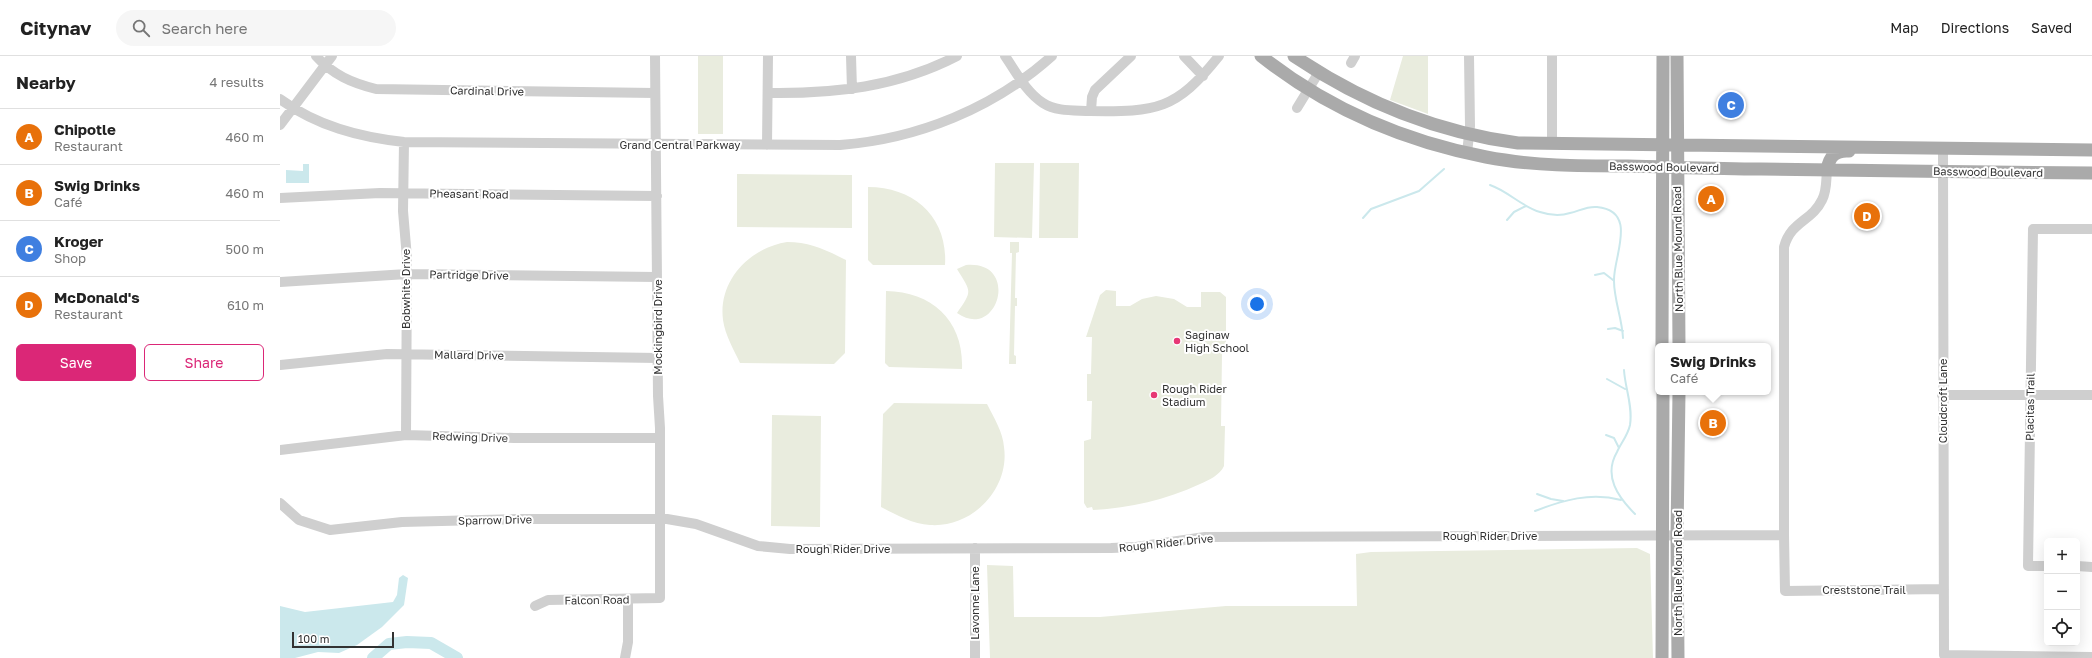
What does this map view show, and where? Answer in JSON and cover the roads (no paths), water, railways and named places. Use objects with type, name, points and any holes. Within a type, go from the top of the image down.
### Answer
[{"type":"main road","name":"Basswood Boulevard","points":[[1261,56],[1308,89],[1344,109],[1384,128],[1430,144],[1467,153],[1507,160],[1556,164],[1663,167],[2092,173]]},
{"type":"main road","name":"Basswood Boulevard","points":[[1294,56],[1343,87],[1421,121],[1469,134],[1518,143],[2092,150]]},
{"type":"main road","name":"North Blue Mound Road","points":[[1662,343],[1663,56]]},
{"type":"main road","name":"North Blue Mound Road","points":[[1677,56],[1679,343]]},
{"type":"main road","points":[[1827,170],[1829,160],[1834,154],[1844,150],[1853,151],[1862,146]]},
{"type":"main road","name":"North Blue Mound Road","points":[[1662,658],[1663,395]]},
{"type":"main road","points":[[1671,395],[1673,426],[1678,437]]},
{"type":"main road","name":"North Blue Mound Road","points":[[1678,658],[1677,535],[1679,395]]},
{"type":"street","points":[[316,56],[324,66]]},
{"type":"street","points":[[280,125],[332,56]]},
{"type":"street","name":"Mockingbird Drive","points":[[655,56],[660,438],[660,598]]},
{"type":"street","points":[[767,146],[768,56]]},
{"type":"street","points":[[851,56],[852,89]]},
{"type":"street","points":[[768,93],[812,93],[852,89],[904,78],[932,68],[956,56]]},
{"type":"street","points":[[1005,56],[1038,99],[1050,107],[1068,110],[1091,111],[1136,110],[1156,107],[1182,95],[1203,76],[1219,56]]},
{"type":"street","name":"Grand Central Parkway","points":[[280,99],[292,108],[335,128],[374,139],[404,142],[840,146],[893,138],[960,116],[987,102],[1022,80],[1052,56]]},
{"type":"street","points":[[1091,111],[1092,97],[1095,90],[1131,56]]},
{"type":"street","points":[[1184,56],[1203,76]]},
{"type":"street","points":[[1467,153],[1469,134],[1469,56]]},
{"type":"street","points":[[1552,56],[1552,144]]},
{"type":"street","name":"Cardinal Drive","points":[[324,66],[349,81],[376,89],[655,93]]},
{"type":"street","points":[[1297,108],[1319,72]]},
{"type":"street","name":"Bobwhite Drive","points":[[404,142],[403,193],[407,274],[406,435]]},
{"type":"street","name":"Cloudcroft Lane","points":[[1943,148],[1942,395],[1944,655],[2092,658]]},
{"type":"street","points":[[1784,535],[1784,247],[1792,230],[1816,210],[1822,200],[1826,189],[1827,170]]},
{"type":"street","name":"Pheasant Road","points":[[280,198],[403,193],[657,196]]},
{"type":"street","name":"Placitas Trail","points":[[2044,566],[2028,566],[2032,229],[2092,229]]},
{"type":"street","name":"Partridge Drive","points":[[280,282],[407,274],[657,277]]},
{"type":"street","name":"Mallard Drive","points":[[280,365],[368,356],[406,354],[658,358]]},
{"type":"street","points":[[1942,395],[2092,395]]},
{"type":"street","name":"Redwing Drive","points":[[280,450],[406,435],[514,438],[660,438]]},
{"type":"street","name":"Sparrow Drive","points":[[280,503],[299,520],[330,530],[402,522],[660,518]]},
{"type":"street","name":"Rough Rider Drive","points":[[660,518],[696,524],[748,544],[773,548],[1118,548],[1205,537],[1784,535]]},
{"type":"street","name":"Creststone Trail","points":[[1784,535],[1785,591],[1944,589]]},
{"type":"street","name":"Lavonne Lane","points":[[975,548],[975,658]]},
{"type":"street","points":[[2080,566],[2092,566]]},
{"type":"street","name":"Falcon Road","points":[[535,606],[548,600],[660,598]]},
{"type":"street","points":[[625,658],[628,642],[628,599]]},
{"type":"water","points":[[303,164],[309,164],[309,183],[286,183],[286,170],[303,171]]},
{"type":"water","points":[[403,575],[408,578],[404,605],[382,627],[357,645],[339,653],[318,652],[295,658],[280,658],[280,606],[305,612],[393,602],[397,595],[399,578]]},
{"type":"waterway","points":[[1363,218],[1371,209],[1419,191],[1444,169]]},
{"type":"waterway","points":[[1490,185],[1503,191],[1527,207],[1544,213],[1563,215],[1586,208],[1597,207],[1610,210],[1617,217],[1621,226],[1621,236],[1614,281],[1623,338]]},
{"type":"waterway","points":[[1507,220],[1514,212],[1526,206]]},
{"type":"waterway","points":[[1595,275],[1604,273],[1613,280]]},
{"type":"waterway","points":[[1608,329],[1615,328],[1623,331]]},
{"type":"waterway","points":[[1624,370],[1631,418],[1628,432],[1613,461],[1612,478],[1614,486],[1623,501],[1635,514]]},
{"type":"waterway","points":[[1607,379],[1625,389]]},
{"type":"waterway","points":[[1606,435],[1614,438],[1619,448]]},
{"type":"waterway","points":[[1537,494],[1563,501]]},
{"type":"waterway","points":[[1535,511],[1577,498],[1599,497],[1621,500]]},
{"type":"waterway","points":[[373,658],[389,644],[407,642],[431,643],[457,658]]},
{"type":"place","name":"Kroger","points":[[1731,105]]},
{"type":"place","name":"Chipotle","points":[[1711,199]]},
{"type":"place","name":"McDonald's","points":[[1867,216]]},
{"type":"place","name":"Saginaw High School","points":[[1177,341]]},
{"type":"place","name":"Rough Rider Stadium","points":[[1154,395]]},
{"type":"place","name":"Swig Drinks","points":[[1713,423]]}]
